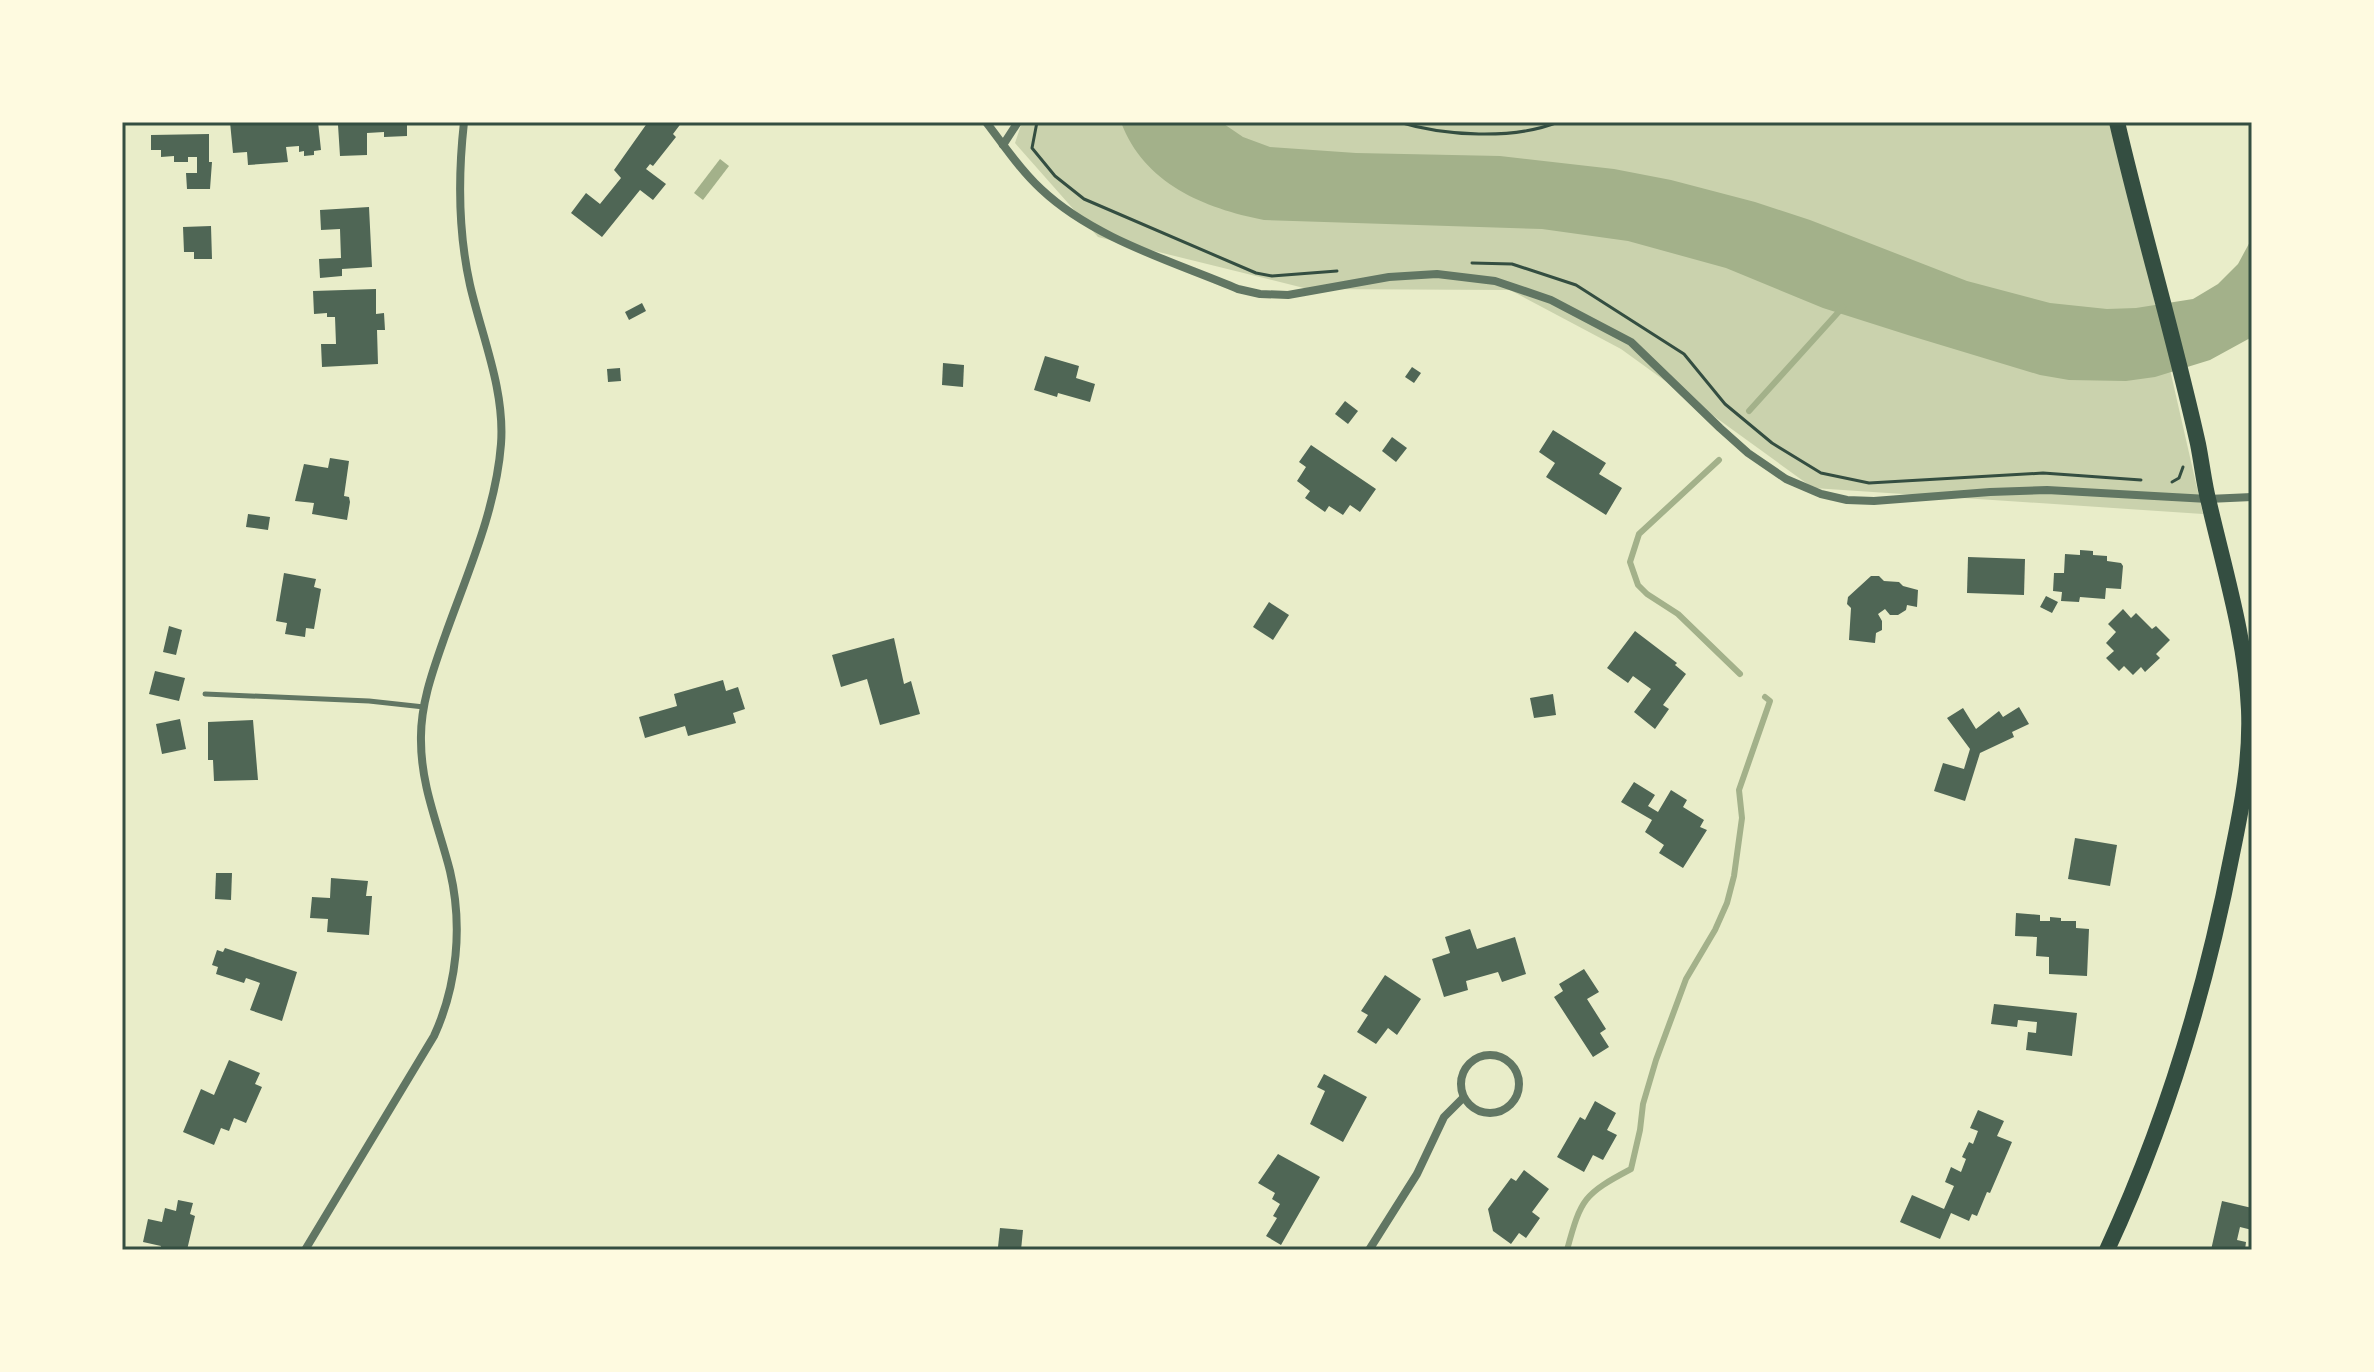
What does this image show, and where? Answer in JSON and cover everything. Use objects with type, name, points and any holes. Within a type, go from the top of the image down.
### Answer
[{"type":"main road","points":[[2107,1250],[2130,1200],[2178,1066],[2221,914],[2245,789],[2249,713],[2241,639],[2198,445],[2117,122]]},
{"type":"street","points":[[305,1250],[434,1036],[446,1011],[453,984],[455,895],[425,785],[421,738],[432,673],[480,537],[501,444],[498,392],[470,283],[460,213],[464,122]]},
{"type":"street","points":[[986,122],[1040,189],[1081,220],[1238,289],[1288,295],[1389,277],[1437,274],[1495,281],[1551,300],[1631,342],[1748,453],[1786,479],[1821,494],[1847,500],[1874,501],[2047,490],[2208,499],[2252,497]]},
{"type":"street","points":[[1003,145],[1018,122]]},
{"type":"street","points":[[1478,1056],[1502,1058],[1514,1068],[1518,1076],[1519,1094],[1510,1107],[1482,1112],[1462,1099],[1463,1070],[1478,1056]]},
{"type":"street","points":[[1369,1250],[1417,1174],[1444,1117],[1462,1099]]},
{"type":"lane","points":[[205,694],[369,701],[424,707]]},
{"type":"path","points":[[1037,122],[1032,148],[1055,176],[1084,199],[1256,273],[1272,276],[1344,270]]},
{"type":"path","points":[[1399,122],[1420,128],[1497,134],[1558,122]]},
{"type":"path","points":[[1462,263],[1512,264],[1576,285],[1684,354],[1725,404],[1772,443],[1821,473],[1869,483],[2043,473],[2145,480]]},
{"type":"path","points":[[2170,482],[2179,478],[2183,463]]},
{"type":"shaded area","points":[[1022,122],[2104,122],[2115,129],[2203,514],[1813,488],[1621,349],[1510,290],[1308,289],[1098,237],[1015,143]]},
{"type":"shaded area","points":[[1121,122],[1221,122],[1243,137],[1270,147],[1356,153],[1500,156],[1614,169],[1755,202],[1967,281],[2050,303],[2107,309],[2193,299],[2218,284],[2238,264],[2252,238],[2252,337],[2210,360],[2155,377],[2126,381],[2069,380],[2040,375],[1823,308],[1726,268],[1628,241],[1542,229],[1264,220],[1242,215],[1198,200],[1161,177],[1131,144]]},
{"type":"shaded area","points":[[720,159],[729,166],[703,200],[694,193]]},
{"type":"building","points":[[230,122],[318,122],[321,150],[304,156],[304,151],[299,152],[299,146],[286,147],[288,162],[248,165],[247,152],[233,153]]},
{"type":"building","points":[[349,122],[407,122],[407,136],[384,137],[384,132],[367,133],[367,155],[340,156],[338,125]]},
{"type":"building","points":[[648,122],[682,122],[673,134],[676,137],[653,166],[650,164],[646,169],[666,184],[653,200],[640,190],[602,237],[571,213],[586,193],[600,204],[621,178],[614,170]]},
{"type":"building","points":[[209,134],[209,162],[212,162],[210,189],[187,189],[186,173],[197,173],[197,157],[188,157],[188,162],[174,162],[174,156],[161,157],[161,150],[151,150],[151,135]]},
{"type":"building","points":[[369,207],[372,267],[342,269],[342,276],[320,278],[319,259],[341,258],[340,229],[321,230],[320,210]]},
{"type":"building","points":[[211,226],[212,259],[194,259],[194,252],[184,252],[183,227]]},
{"type":"building","points":[[376,289],[376,314],[384,313],[385,330],[377,330],[378,364],[322,367],[321,344],[336,344],[335,317],[327,317],[327,313],[314,314],[313,291]]},
{"type":"building","points":[[642,303],[646,311],[629,320],[625,312]]},
{"type":"building","points":[[1045,356],[1079,366],[1076,378],[1095,384],[1090,402],[1034,390]]},
{"type":"building","points":[[943,363],[964,365],[963,387],[942,385]]},
{"type":"building","points":[[1412,367],[1421,373],[1414,383],[1405,377]]},
{"type":"building","points":[[620,368],[621,381],[608,382],[607,369]]},
{"type":"building","points":[[1345,401],[1358,411],[1348,424],[1335,414]]},
{"type":"building","points":[[1553,430],[1606,463],[1599,474],[1622,488],[1606,515],[1546,477],[1555,463],[1539,452]]},
{"type":"building","points":[[1392,437],[1407,448],[1396,462],[1382,451]]},
{"type":"building","points":[[1311,445],[1376,489],[1360,512],[1350,505],[1343,515],[1329,506],[1325,512],[1305,498],[1310,491],[1297,481],[1306,467],[1299,462]]},
{"type":"building","points":[[330,458],[349,461],[344,496],[349,497],[350,502],[347,520],[312,514],[314,503],[295,501],[304,464],[328,468]]},
{"type":"building","points":[[248,514],[270,517],[268,530],[246,527]]},
{"type":"building","points":[[2080,550],[2093,551],[2093,555],[2107,556],[2107,561],[2121,563],[2121,589],[2106,588],[2105,599],[2080,597],[2079,602],[2061,601],[2062,592],[2053,591],[2054,573],[2064,573],[2065,554],[2080,555]]},
{"type":"building","points":[[1968,557],[2025,559],[2024,595],[1967,593]]},
{"type":"building","points":[[284,573],[316,579],[314,587],[321,589],[314,629],[306,628],[305,637],[285,634],[287,623],[276,621]]},
{"type":"building","points":[[1871,576],[1918,590],[1917,607],[1907,605],[1906,610],[1898,615],[1890,615],[1885,609],[1878,614],[1882,630],[1876,633],[1875,643],[1849,640],[1851,608],[1847,604],[1848,597]]},
{"type":"building","points":[[2046,596],[2058,602],[2052,613],[2040,607]]},
{"type":"building","points":[[1269,602],[1289,615],[1273,640],[1253,627]]},
{"type":"building","points":[[2123,609],[2131,618],[2136,613],[2152,629],[2156,626],[2170,640],[2156,654],[2160,658],[2145,672],[2141,667],[2133,675],[2124,666],[2119,671],[2106,658],[2114,651],[2106,643],[2116,632],[2108,624]]},
{"type":"building","points":[[169,626],[182,630],[176,655],[163,652]]},
{"type":"building","points":[[1635,631],[1677,663],[1675,665],[1686,674],[1663,705],[1669,709],[1655,729],[1634,712],[1651,689],[1633,676],[1628,683],[1607,668]]},
{"type":"building","points":[[894,638],[904,684],[911,681],[920,714],[880,725],[867,679],[841,687],[832,655]]},
{"type":"building","points":[[155,671],[185,678],[179,701],[149,694]]},
{"type":"building","points":[[723,680],[726,691],[738,687],[745,709],[733,713],[736,723],[688,736],[685,726],[645,738],[639,717],[677,706],[674,694]]},
{"type":"building","points":[[1553,694],[1556,715],[1534,718],[1530,698]]},
{"type":"building","points":[[2019,707],[2029,724],[2012,732],[2014,737],[1980,753],[1965,801],[1934,791],[1943,763],[1964,769],[1970,749],[1947,718],[1963,708],[1976,729],[1999,711],[2003,717]]},
{"type":"building","points":[[180,719],[186,749],[162,754],[156,724]]},
{"type":"building","points":[[253,720],[258,780],[214,781],[213,760],[208,760],[208,722]]},
{"type":"building","points":[[1634,782],[1655,795],[1648,806],[1658,812],[1671,790],[1687,800],[1683,807],[1704,820],[1700,827],[1707,830],[1683,868],[1659,853],[1664,845],[1645,832],[1652,820],[1621,802]]},
{"type":"building","points":[[2075,838],[2117,845],[2110,886],[2068,879]]},
{"type":"building","points":[[216,873],[232,873],[231,900],[215,899]]},
{"type":"building","points":[[331,878],[368,881],[366,896],[372,896],[369,935],[327,932],[328,919],[310,918],[312,897],[330,898]]},
{"type":"building","points":[[2016,913],[2040,915],[2040,921],[2050,921],[2050,917],[2076,921],[2076,928],[2089,929],[2087,976],[2049,974],[2049,957],[2036,956],[2037,937],[2015,936]]},
{"type":"building","points":[[1470,929],[1477,949],[1515,937],[1526,974],[1502,982],[1498,972],[1466,981],[1468,990],[1444,997],[1432,959],[1450,953],[1445,937]]},
{"type":"building","points":[[225,948],[297,972],[282,1021],[250,1010],[260,983],[246,978],[244,983],[216,974],[218,967],[212,965],[217,950],[223,952]]},
{"type":"building","points":[[1584,969],[1599,992],[1587,999],[1606,1029],[1600,1033],[1609,1047],[1593,1057],[1554,997],[1563,991],[1559,984]]},
{"type":"building","points":[[1385,975],[1421,999],[1397,1035],[1388,1028],[1376,1044],[1357,1032],[1368,1015],[1361,1011]]},
{"type":"building","points":[[1994,1004],[2077,1013],[2072,1056],[2026,1050],[2028,1032],[2036,1033],[2037,1022],[2018,1020],[2017,1027],[1991,1024]]},
{"type":"building","points":[[229,1060],[260,1073],[255,1084],[262,1087],[246,1123],[234,1118],[229,1131],[221,1128],[214,1145],[183,1132],[201,1089],[214,1095]]},
{"type":"building","points":[[1324,1074],[1367,1097],[1343,1142],[1310,1124],[1325,1091],[1317,1087]]},
{"type":"building","points":[[1595,1101],[1616,1113],[1607,1130],[1617,1135],[1603,1160],[1593,1155],[1584,1172],[1557,1157],[1580,1117],[1585,1120]]},
{"type":"building","points":[[1978,1110],[2004,1121],[1997,1136],[2012,1142],[1977,1216],[1972,1214],[1969,1221],[1951,1213],[1940,1239],[1900,1222],[1912,1195],[1944,1209],[1954,1186],[1945,1182],[1951,1167],[1961,1172],[1966,1159],[1962,1157],[1969,1142],[1973,1144],[1978,1131],[1970,1128]]},
{"type":"building","points":[[1278,1154],[1320,1177],[1281,1245],[1266,1236],[1277,1218],[1273,1216],[1280,1204],[1272,1199],[1275,1193],[1258,1183]]},
{"type":"building","points":[[1524,1170],[1549,1189],[1532,1212],[1540,1218],[1526,1238],[1519,1233],[1511,1244],[1493,1231],[1488,1209],[1511,1178],[1516,1181]]},
{"type":"building","points":[[178,1200],[193,1203],[190,1214],[195,1216],[187,1250],[160,1250],[161,1246],[143,1242],[148,1219],[162,1222],[165,1208],[176,1211]]},
{"type":"building","points":[[2222,1201],[2252,1208],[2252,1230],[2240,1227],[2237,1240],[2246,1242],[2245,1250],[2211,1250]]},
{"type":"building","points":[[1000,1228],[1023,1230],[1021,1250],[998,1247]]},
{"type":"waterway","points":[[1749,411],[1843,307]]},
{"type":"waterway","points":[[1719,460],[1639,534],[1630,562],[1638,585],[1678,614],[1740,674]]},
{"type":"waterway","points":[[1567,1250],[1576,1219],[1587,1199],[1603,1185],[1631,1169],[1643,1104],[1656,1060],[1686,979],[1727,903],[1742,818],[1739,790],[1770,701],[1765,697]]}]
